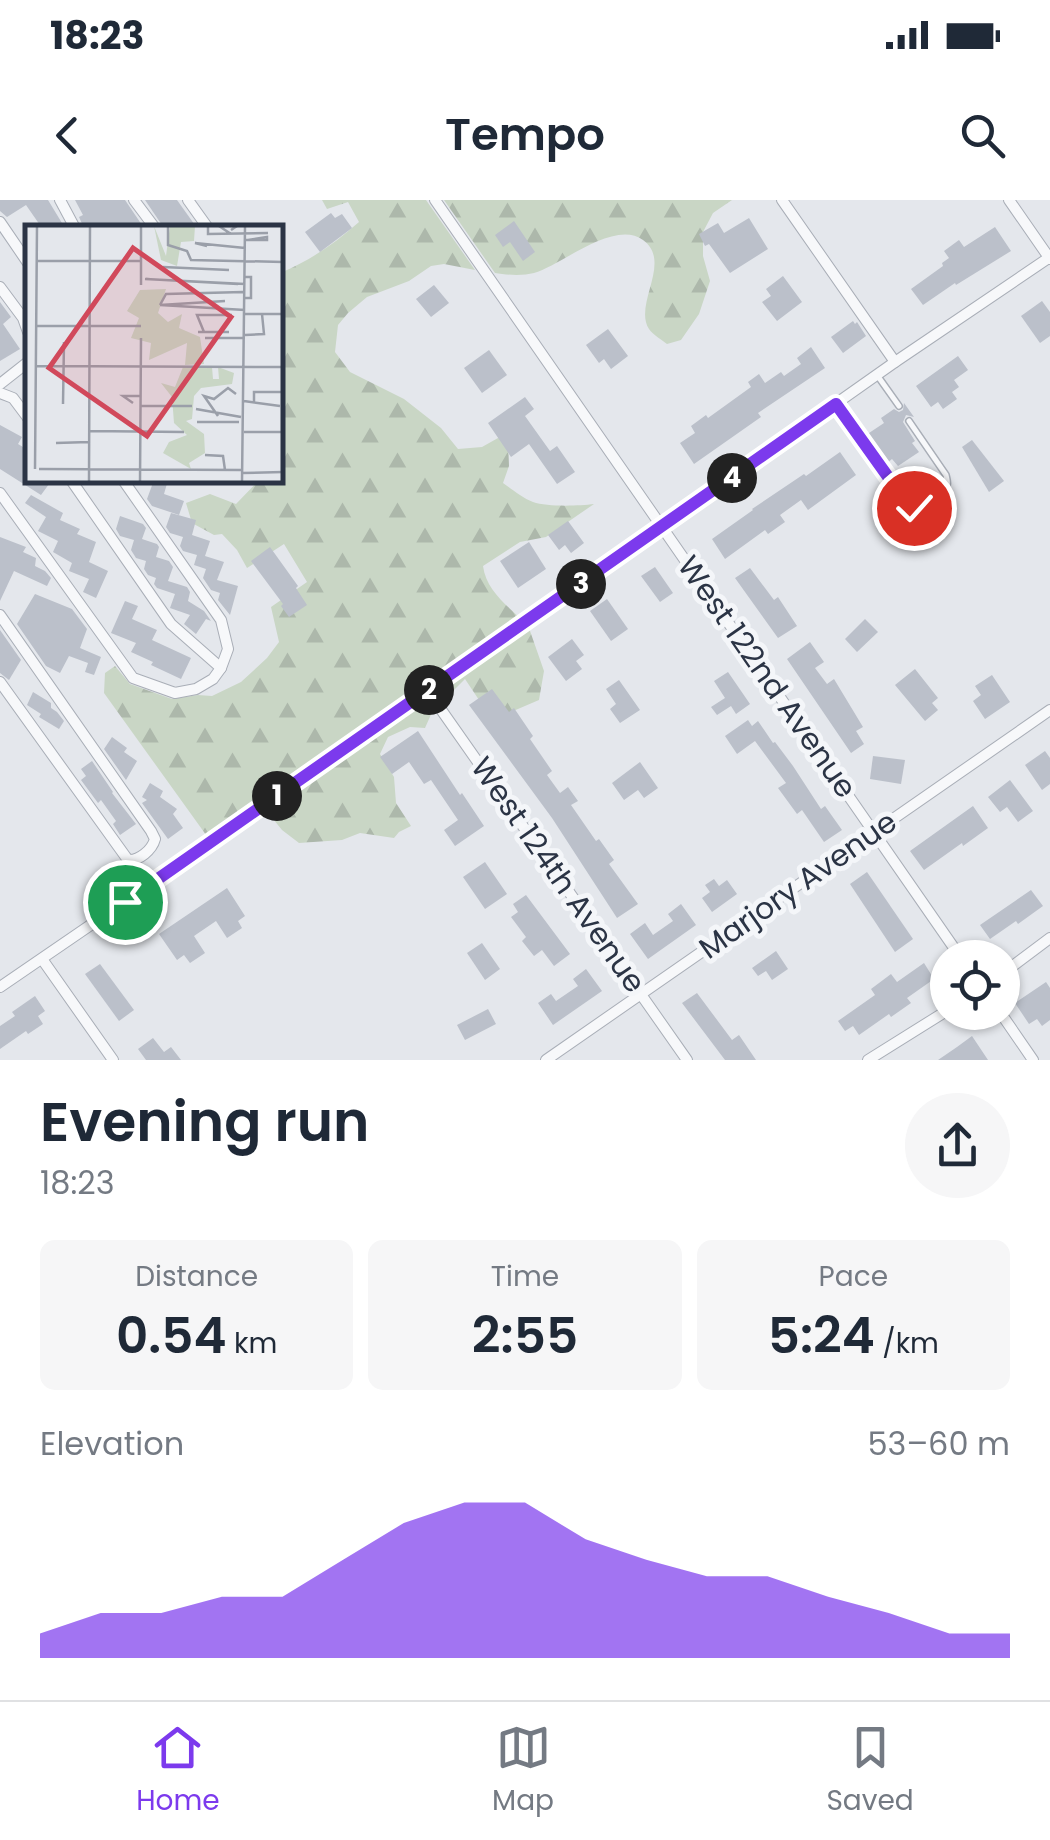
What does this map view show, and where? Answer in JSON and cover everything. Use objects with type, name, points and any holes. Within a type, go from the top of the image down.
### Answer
[{"type":"street","points":[[60,200],[73,225]]},
{"type":"street","points":[[134,200],[153,225]]},
{"type":"street","points":[[188,200],[206,225]]},
{"type":"street","name":"West 122nd Avenue","points":[[435,200],[949,940]]},
{"type":"street","points":[[782,200],[895,362]]},
{"type":"street","points":[[495,644],[895,362],[1050,258],[1009,200]]},
{"type":"street","points":[[0,222],[25,259]]},
{"type":"street","points":[[0,287],[25,324]]},
{"type":"street","points":[[0,384],[25,364]]},
{"type":"street","points":[[0,392],[13,398],[25,414]]},
{"type":"street","points":[[71,482],[171,624],[222,668]]},
{"type":"street","points":[[0,494],[133,678],[176,693],[196,689],[222,668],[228,649],[220,620],[124,482]]},
{"type":"street","points":[[0,615],[156,839],[154,846],[140,857],[128,860],[0,682]]},
{"type":"street","name":"West 124th Avenue","points":[[428,691],[687,1060]]},
{"type":"street","name":"Marjory Avenue","points":[[546,1060],[1050,710]]},
{"type":"street","points":[[0,988],[184,861]]},
{"type":"street","points":[[1020,960],[1050,938]]},
{"type":"street","points":[[42,959],[113,1060]]},
{"type":"street","points":[[868,1060],[930,1021]]},
{"type":"street","points":[[1012,1030],[1033,1060]]},
{"type":"lane","points":[[877,375],[899,406]]},
{"type":"lane","points":[[836,404],[914,508],[934,499],[948,484],[946,474],[909,421]]},
{"type":"path","points":[[184,861],[495,644]]},
{"type":"green space","points":[[322,200],[426,200],[475,270],[444,264],[431,266],[409,281],[367,297],[338,325],[335,352],[350,372],[404,399],[441,428],[458,449],[482,447],[498,438],[508,441],[509,466],[503,483],[525,498],[546,505],[594,504],[546,537],[520,542],[483,566],[492,589],[521,619],[486,643],[494,653],[529,628],[544,671],[539,700],[506,714],[485,709],[465,679],[444,700],[431,682],[419,689],[433,710],[425,728],[410,727],[388,737],[380,754],[394,777],[396,803],[411,826],[394,838],[360,833],[342,840],[299,843],[265,809],[214,846],[104,693],[105,673],[115,666],[130,684],[172,699],[212,696],[241,682],[279,642],[271,607],[307,582],[284,544],[247,568],[222,534],[214,535],[192,523],[186,503],[210,494],[236,504],[257,482],[282,482],[282,272],[322,251],[359,222],[348,202],[327,209]]},
{"type":"green space","points":[[444,200],[732,200],[713,213],[703,232],[703,256],[710,281],[699,314],[681,340],[667,344],[651,331],[645,319],[654,260],[643,240],[618,235],[534,273],[495,273]]},
{"type":"building","points":[[0,200],[48,200],[63,225],[40,225],[26,205],[7,217],[0,211]]},
{"type":"building","points":[[75,200],[125,200],[142,225],[83,225],[79,217],[83,215]]},
{"type":"building","points":[[145,200],[177,200],[195,225],[162,225]]},
{"type":"building","points":[[331,213],[335,218],[342,214],[352,228],[320,252],[305,232]]},
{"type":"building","points":[[749,218],[768,249],[730,273],[699,234],[718,223],[724,233]]},
{"type":"building","points":[[514,221],[535,252],[523,261],[510,242],[503,247],[495,235]]},
{"type":"building","points":[[995,227],[1011,251],[923,305],[911,289],[943,266],[949,258],[944,251],[959,240],[964,247]]},
{"type":"building","points":[[783,276],[802,302],[777,321],[762,302],[771,296],[766,289]]},
{"type":"building","points":[[434,285],[449,303],[431,317],[416,299]]},
{"type":"building","points":[[1042,301],[1050,312],[1050,336],[1040,343],[1021,316]]},
{"type":"building","points":[[0,302],[11,317],[3,324],[20,349],[0,361]]},
{"type":"building","points":[[853,321],[866,336],[843,353],[831,337]]},
{"type":"building","points":[[608,329],[628,356],[611,369],[604,359],[599,363],[586,345]]},
{"type":"building","points":[[811,347],[825,368],[758,413],[761,417],[694,464],[680,443],[695,433],[691,426],[751,387],[748,382],[759,374],[765,383],[781,372],[784,376],[801,364],[797,358]]},
{"type":"building","points":[[489,350],[507,375],[482,393],[464,368]]},
{"type":"building","points":[[958,356],[968,370],[954,380],[959,387],[952,392],[957,399],[943,409],[938,402],[931,407],[916,386]]},
{"type":"building","points":[[525,397],[534,409],[525,416],[550,451],[557,446],[575,472],[557,484],[529,444],[511,457],[488,423]]},
{"type":"building","points":[[904,403],[914,417],[906,415],[903,422],[919,452],[898,466],[892,459],[886,464],[866,435],[884,423],[881,418],[894,409],[903,410]]},
{"type":"building","points":[[0,425],[22,437],[18,444],[25,448],[25,482],[51,482],[41,495],[0,469]]},
{"type":"building","points":[[972,440],[1004,481],[989,492],[962,447]]},
{"type":"building","points":[[840,452],[856,475],[808,510],[801,500],[780,515],[785,522],[768,534],[765,530],[725,559],[712,539]]},
{"type":"building","points":[[153,482],[167,482],[164,494],[184,501],[179,515],[152,506],[147,499]]},
{"type":"building","points":[[31,495],[63,513],[60,520],[80,529],[77,534],[96,542],[89,562],[108,571],[96,598],[83,592],[89,579],[69,571],[72,563],[53,552],[58,541],[38,531],[46,517],[25,503]]},
{"type":"building","points":[[171,513],[196,520],[192,535],[210,541],[205,556],[224,562],[217,580],[238,586],[230,615],[218,600],[220,593],[211,590],[203,578],[206,569],[194,565],[197,555],[183,551],[183,537],[170,533],[166,527]]},
{"type":"building","points":[[120,516],[143,524],[146,528],[142,539],[157,544],[156,557],[169,561],[173,567],[168,581],[187,587],[188,601],[211,621],[206,619],[196,634],[184,624],[190,615],[170,608],[175,594],[157,588],[156,578],[144,569],[146,561],[136,558],[131,550],[134,540],[120,536],[116,529]]},
{"type":"building","points":[[568,521],[584,543],[571,553],[565,545],[559,550],[548,535]]},
{"type":"building","points":[[0,537],[26,547],[23,552],[36,558],[35,566],[51,578],[47,586],[14,571],[0,601]]},
{"type":"building","points":[[529,542],[546,569],[518,588],[500,561]]},
{"type":"building","points":[[270,547],[307,605],[289,617],[251,561]]},
{"type":"building","points":[[655,567],[673,593],[660,602],[641,576]]},
{"type":"building","points":[[750,568],[774,600],[778,597],[797,626],[778,638],[735,578]]},
{"type":"building","points":[[35,594],[72,609],[87,629],[80,648],[101,657],[94,675],[85,672],[88,663],[69,656],[60,673],[46,666],[17,624]]},
{"type":"building","points":[[607,599],[628,629],[611,641],[590,611]]},
{"type":"building","points":[[125,601],[138,606],[132,619],[157,630],[152,640],[191,658],[181,679],[131,652],[136,643],[111,633]]},
{"type":"building","points":[[865,619],[878,632],[857,652],[845,639]]},
{"type":"building","points":[[0,630],[21,660],[9,680],[0,673]]},
{"type":"building","points":[[572,639],[584,655],[576,661],[582,669],[566,681],[548,657]]},
{"type":"building","points":[[810,642],[824,662],[815,668],[827,684],[834,679],[863,727],[856,731],[864,744],[851,753],[787,659]]},
{"type":"building","points":[[915,669],[938,698],[932,703],[938,710],[925,721],[895,685]]},
{"type":"building","points":[[728,672],[750,704],[736,714],[731,706],[717,715],[711,707],[725,698],[714,681]]},
{"type":"building","points":[[992,675],[1010,702],[985,719],[973,701],[981,695],[975,686]]},
{"type":"building","points":[[619,680],[640,710],[620,723],[610,709],[616,704],[606,689]]},
{"type":"building","points":[[492,689],[509,712],[514,708],[552,771],[547,775],[560,793],[568,787],[578,801],[571,805],[614,860],[609,864],[638,904],[617,918],[552,818],[469,705]]},
{"type":"building","points":[[33,692],[51,703],[64,721],[59,729],[27,705]]},
{"type":"building","points":[[748,720],[752,726],[758,721],[821,809],[825,806],[842,830],[824,842],[802,810],[797,814],[778,788],[786,783],[755,741],[737,754],[725,736]]},
{"type":"building","points":[[418,731],[484,826],[455,846],[444,830],[458,820],[431,780],[424,784],[409,762],[392,774],[380,757]]},
{"type":"building","points":[[112,737],[137,761],[126,780],[104,749]]},
{"type":"building","points":[[1045,751],[1050,758],[1050,784],[1042,790],[1025,765]]},
{"type":"building","points":[[873,756],[905,760],[901,784],[870,779]]},
{"type":"building","points":[[92,761],[136,824],[120,835],[113,824],[116,821],[81,780],[86,776],[81,769]]},
{"type":"building","points":[[640,762],[658,788],[644,798],[638,790],[624,800],[612,783]]},
{"type":"building","points":[[1010,780],[1033,811],[1018,822],[1007,807],[1000,812],[988,797]]},
{"type":"building","points":[[150,783],[163,791],[160,797],[177,809],[173,814],[183,828],[168,839],[142,803],[147,800],[142,797]]},
{"type":"building","points":[[973,806],[988,828],[924,870],[910,851]]},
{"type":"building","points":[[485,862],[507,894],[485,909],[463,877]]},
{"type":"building","points":[[867,872],[913,939],[895,952],[850,884]]},
{"type":"building","points":[[714,879],[719,886],[727,880],[737,894],[712,912],[702,898],[710,892],[705,885]]},
{"type":"building","points":[[227,888],[245,916],[238,921],[242,928],[227,938],[216,921],[194,936],[205,953],[190,963],[184,955],[177,960],[159,934]]},
{"type":"building","points":[[1031,890],[1043,906],[990,939],[980,925]]},
{"type":"building","points":[[526,895],[570,954],[554,966],[542,950],[534,956],[511,917],[518,912],[513,904]]},
{"type":"building","points":[[681,904],[696,925],[648,959],[630,934],[645,923],[653,935],[673,921],[668,914]]},
{"type":"building","points":[[482,943],[500,969],[485,980],[467,953]]},
{"type":"building","points":[[776,951],[788,969],[772,980],[766,971],[758,976],[752,968]]},
{"type":"building","points":[[924,963],[930,973],[930,982],[907,998],[911,1003],[891,1017],[889,1014],[859,1035],[853,1026],[845,1031],[838,1021],[875,995],[871,989],[891,974],[897,982]]},
{"type":"building","points":[[100,964],[134,1010],[119,1021],[85,974]]},
{"type":"building","points":[[586,969],[602,991],[553,1025],[538,1003],[551,994],[556,1001],[578,986],[573,979]]},
{"type":"building","points":[[1046,982],[1050,988],[1050,1020],[1042,1026],[1037,1019],[1029,1024],[1020,1010],[1020,1000]]},
{"type":"building","points":[[697,993],[732,1040],[739,1035],[756,1060],[725,1060],[682,1003]]},
{"type":"building","points":[[35,996],[45,1011],[38,1016],[43,1024],[0,1049],[0,1026]]},
{"type":"building","points":[[488,1009],[496,1024],[465,1040],[457,1025]]},
{"type":"building","points":[[972,1036],[988,1060],[938,1060],[957,1047]]},
{"type":"building","points":[[153,1038],[164,1052],[171,1047],[181,1060],[146,1060],[138,1049]]},
{"type":"route","points":[[125,902],[836,404],[914,508]]}]
